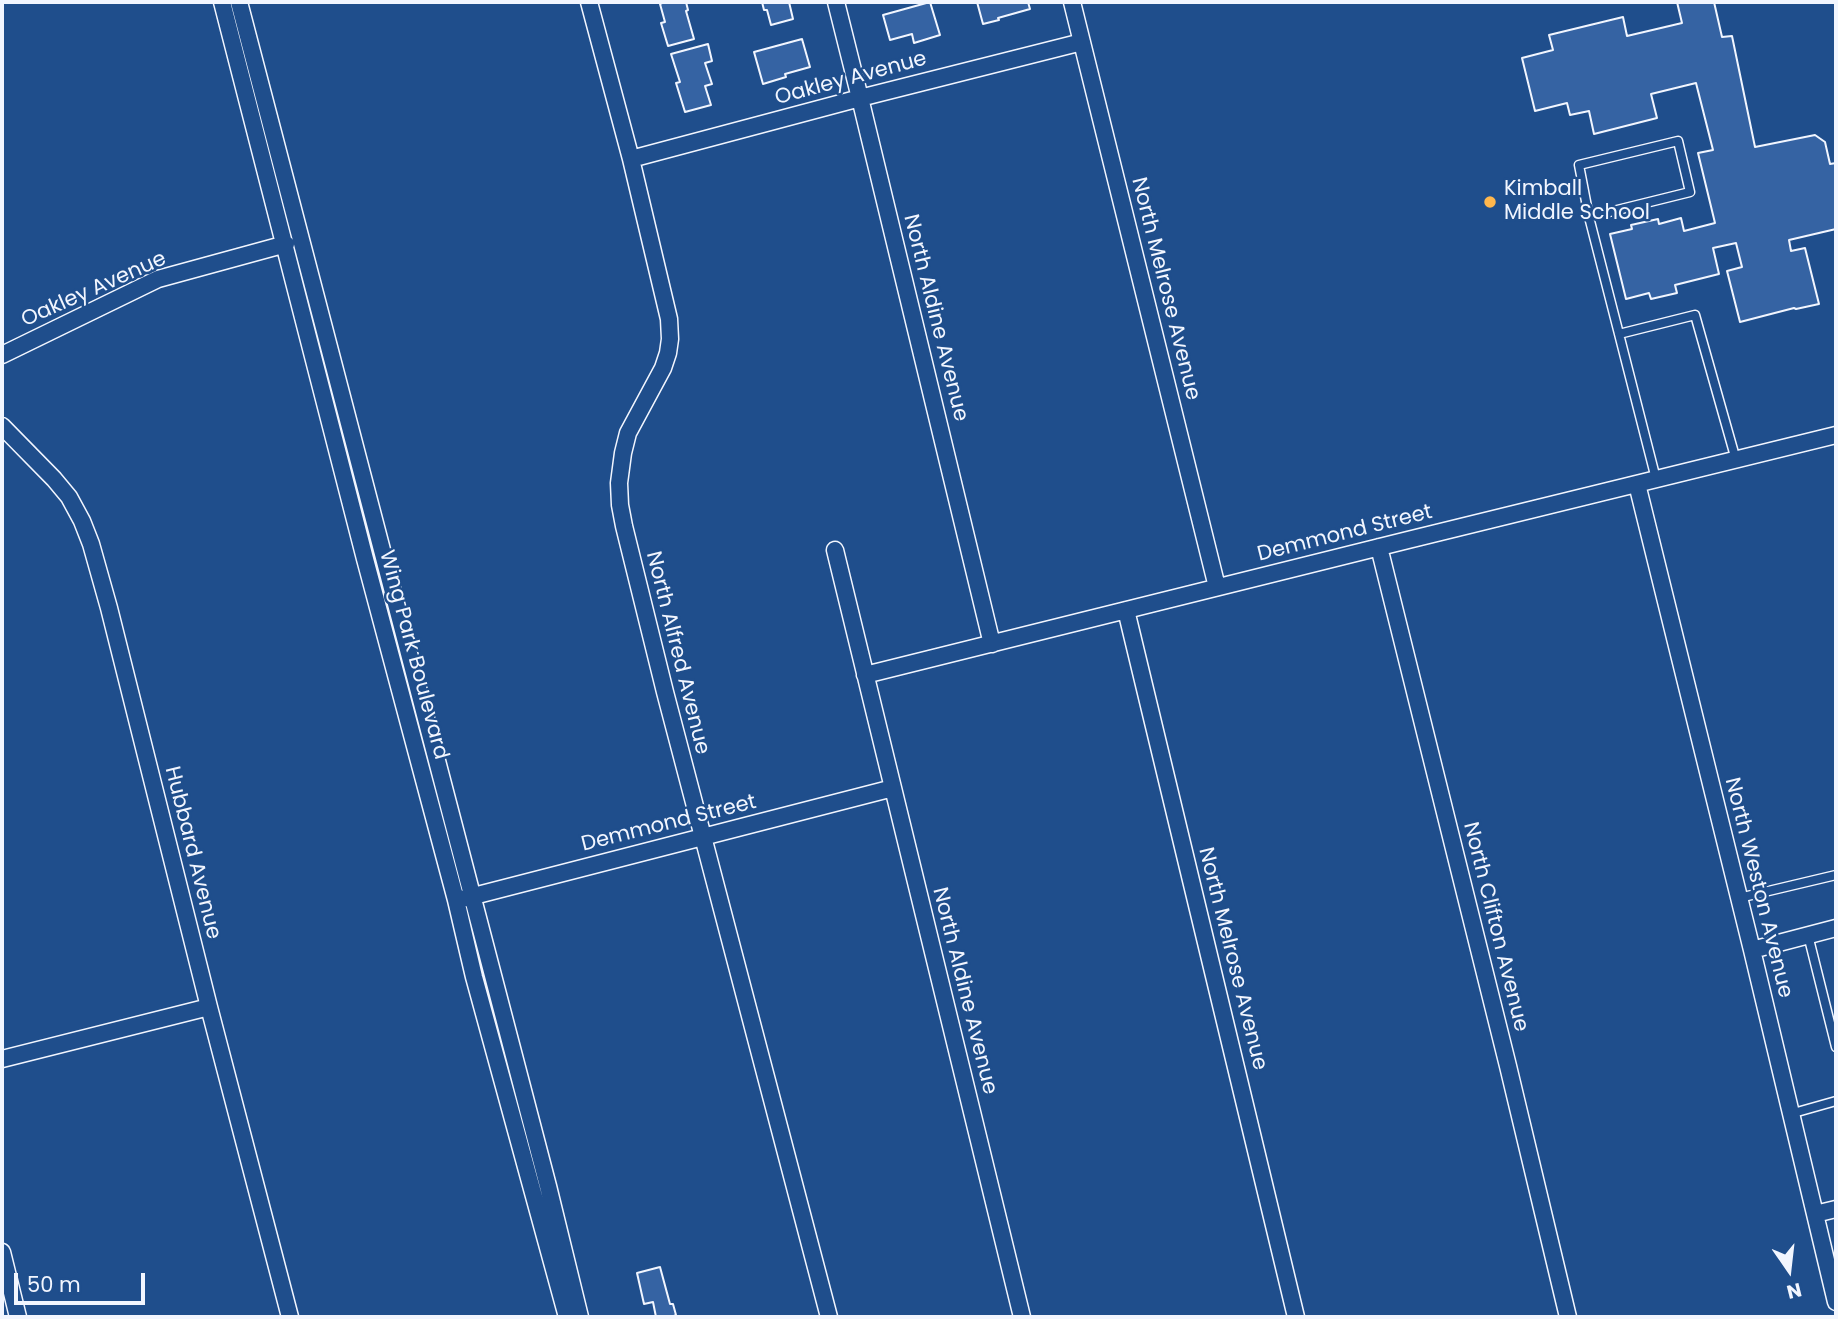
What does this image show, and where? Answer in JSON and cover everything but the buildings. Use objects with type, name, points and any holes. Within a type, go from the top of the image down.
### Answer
[{"type":"street","name":"Wing Park Boulevard","points":[[222,2],[351,505],[580,1317]]},
{"type":"street","name":"Wing Park Boulevard","points":[[239,2],[464,898],[474,977],[567,1317]]},
{"type":"street","name":"North Alfred Avenue","points":[[589,2],[631,159],[669,319],[670,339],[663,368],[628,433],[619,483],[620,505],[665,692],[829,1317]]},
{"type":"street","name":"North Aldine Avenue","points":[[835,2],[992,644]]},
{"type":"street","name":"North Melrose Avenue","points":[[1072,2],[1217,587]]},
{"type":"street","name":"Oakley Avenue","points":[[631,159],[1082,42]]},
{"type":"street","name":"Oakley Avenue","points":[[2,355],[158,279],[285,244]]},
{"type":"street","name":"Hubbard Avenue","points":[[2,426],[69,497],[91,544],[290,1317]]},
{"type":"street","name":"Demmond Street","points":[[865,675],[1836,435]]},
{"type":"street","name":"North Weston Avenue","points":[[1637,484],[1790,1114],[1815,1214],[1832,1268],[1836,1302]]},
{"type":"street","name":"North Clifton Avenue","points":[[1379,547],[1568,1317]]},
{"type":"street","name":"North Aldine Avenue","points":[[835,550],[1022,1317]]},
{"type":"street","name":"North Melrose Avenue","points":[[1126,610],[1296,1317]]},
{"type":"street","name":"Demmond Street","points":[[464,898],[893,788]]},
{"type":"street","points":[[1752,950],[1836,928]]},
{"type":"street","points":[[2,1059],[209,1007]]},
{"type":"street","points":[[1815,1214],[1836,1209]]},
{"type":"street","points":[[2,1252],[18,1317]]},
{"type":"lane","points":[[1589,217],[1690,192],[1678,141],[1578,165],[1589,217],[1656,479]]},
{"type":"lane","points":[[1619,334],[1695,315],[1736,460]]},
{"type":"lane","points":[[1739,898],[1836,875]]},
{"type":"lane","points":[[1808,935],[1836,1047]]},
{"type":"lane","points":[[1790,1114],[1836,1101]]},
{"type":"place","name":"Kimball Middle School","points":[[1490,202]]}]
